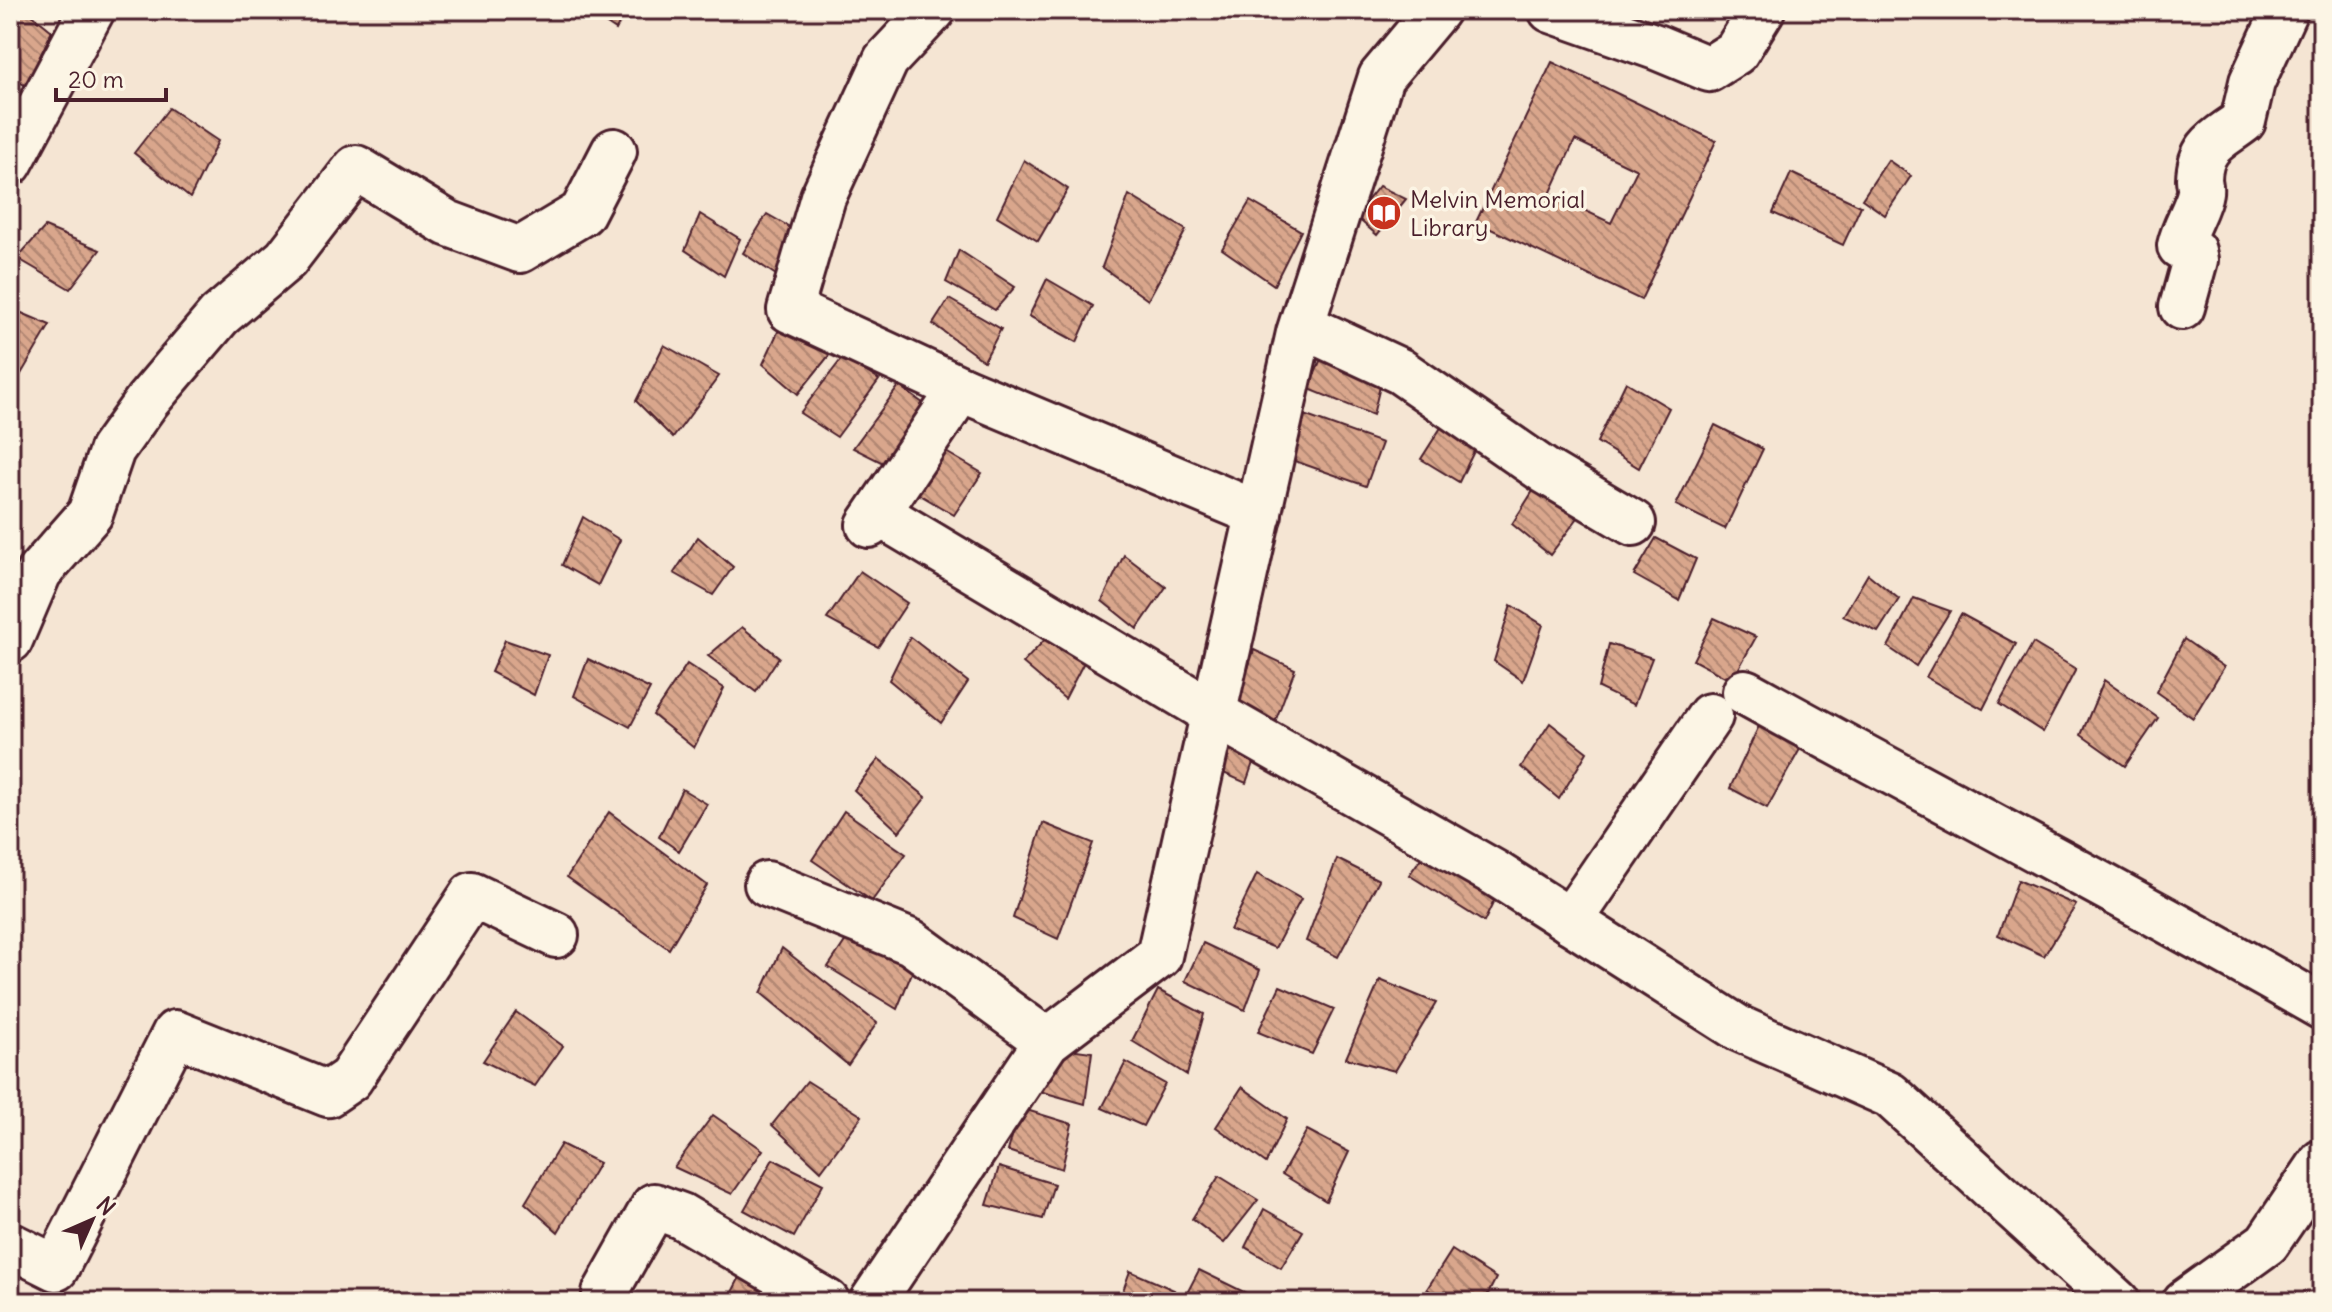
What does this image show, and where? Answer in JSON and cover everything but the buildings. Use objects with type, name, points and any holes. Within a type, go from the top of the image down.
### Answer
[{"type":"street","points":[[10,163],[92,10]]},
{"type":"street","points":[[933,10],[886,60],[823,197],[790,310],[961,389],[1259,514]]},
{"type":"street","points":[[872,1302],[1047,1041],[1159,956],[1303,326],[1381,77],[1437,10]]},
{"type":"street","points":[[1551,10],[1709,69],[1736,52],[1762,10]]},
{"type":"street","points":[[2182,307],[2195,260],[2193,251],[2180,246],[2200,192],[2199,177],[2206,150],[2218,136],[2243,121],[2252,82],[2285,10]]},
{"type":"street","points":[[10,640],[39,572],[90,514],[112,450],[147,401],[219,316],[286,259],[356,168],[447,223],[520,250],[582,213],[614,151]]},
{"type":"street","points":[[1303,326],[1400,371],[1545,471],[1633,523]]},
{"type":"street","points":[[961,389],[874,519],[1495,873],[1738,1028],[1890,1095],[2117,1302]]},
{"type":"street","points":[[1570,921],[1728,704],[1898,777],[2180,926],[2322,1007]]},
{"type":"street","points":[[767,884],[911,942],[1047,1041]]},
{"type":"street","points":[[10,1245],[56,1268],[175,1033],[328,1094],[350,1079],[472,895],[556,935]]},
{"type":"street","points":[[2185,1302],[2267,1243],[2322,1162]]},
{"type":"street","points":[[605,1293],[654,1206],[681,1216],[827,1302]]},
{"type":"place","name":"Melvin Memorial Library","points":[[1384,213]]}]
